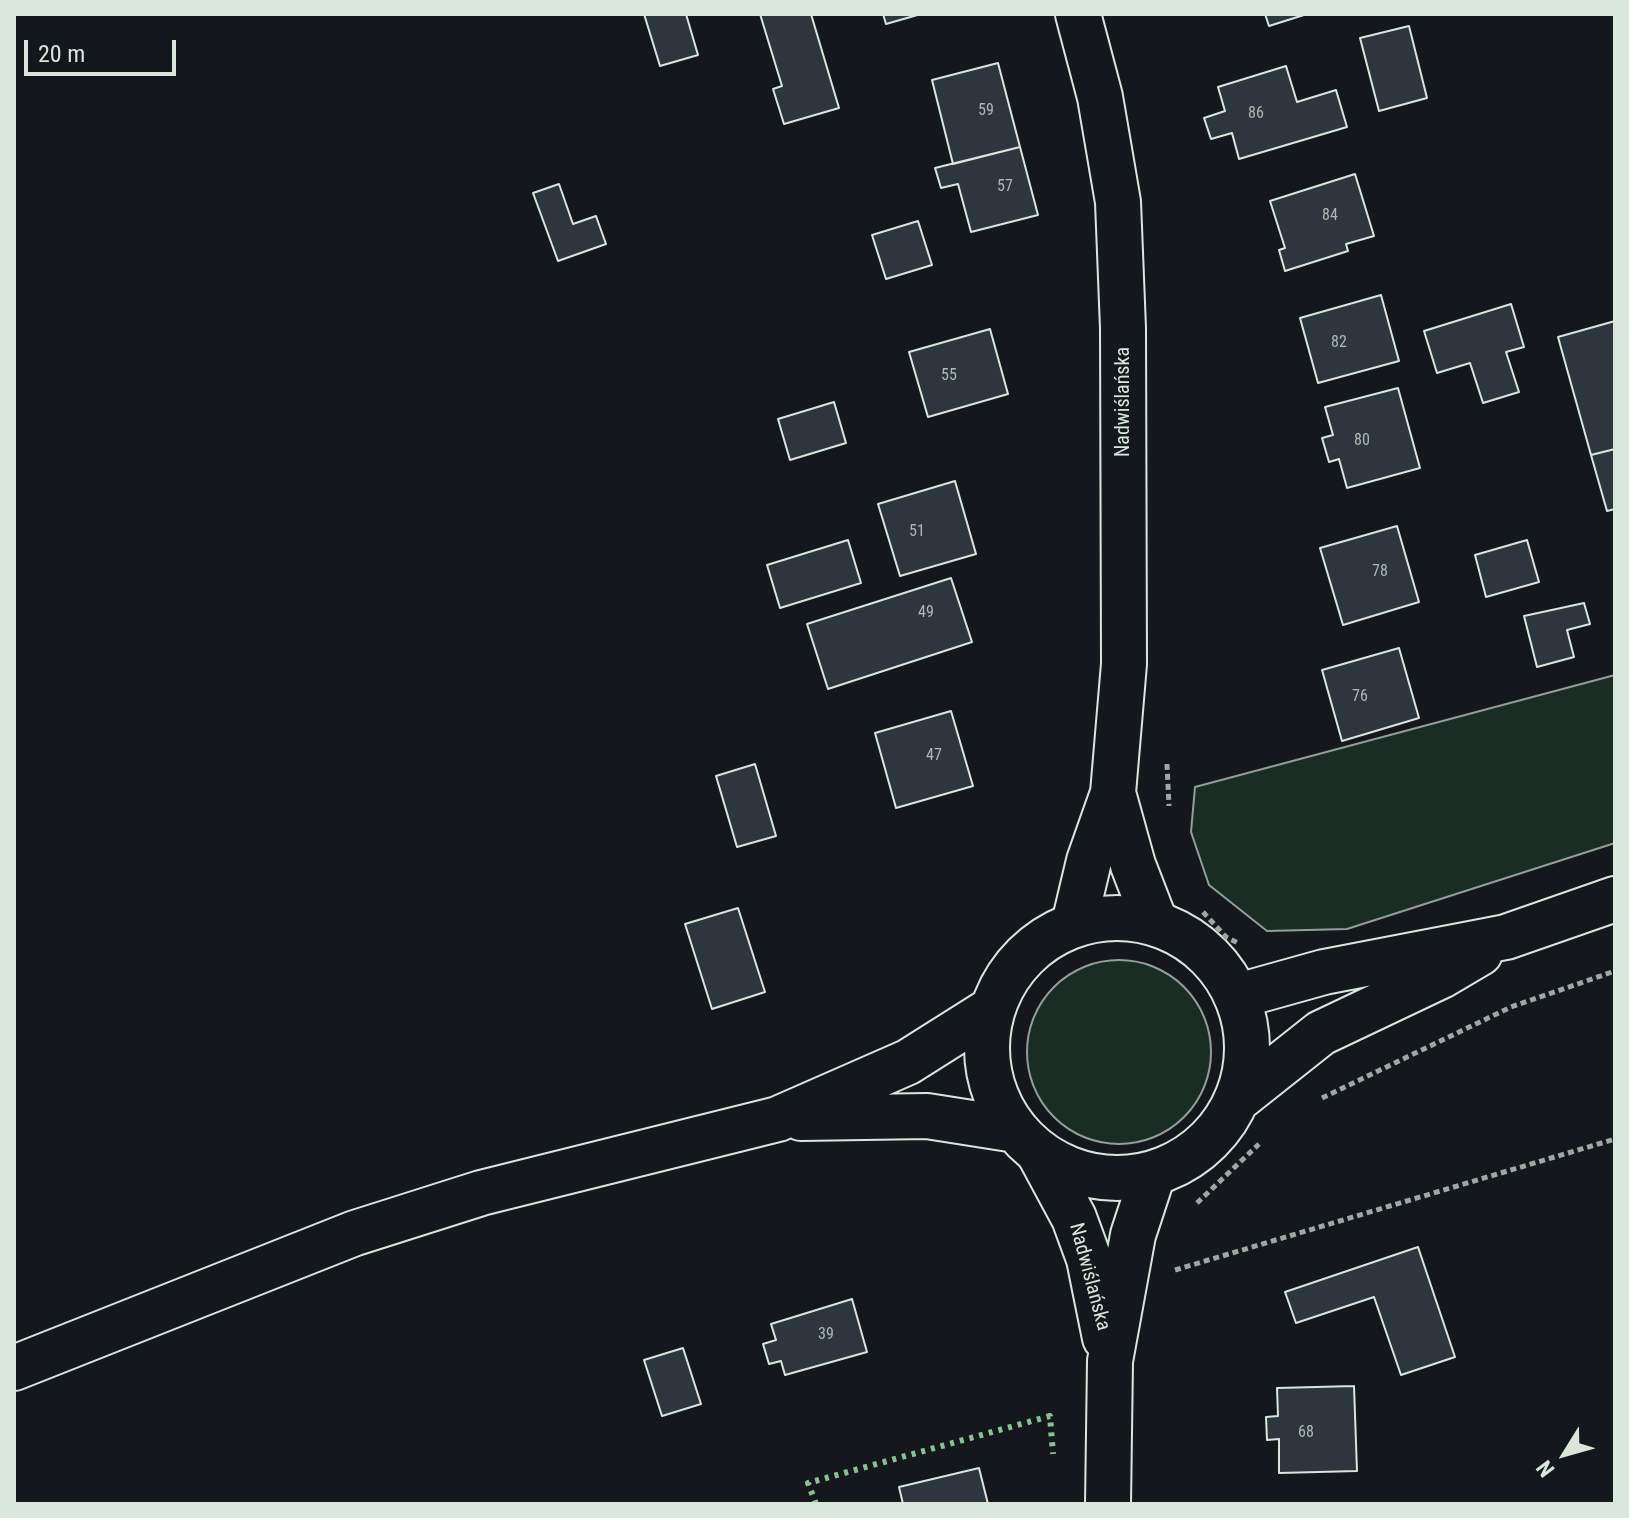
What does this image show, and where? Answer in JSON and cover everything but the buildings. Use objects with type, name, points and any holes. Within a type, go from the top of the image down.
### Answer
[{"type":"main road","name":"Nadwiślańska","points":[[1074,924],[1089,861],[1113,793],[1124,664],[1123,328],[1118,202],[1100,97],[1078,14]]},
{"type":"main road","name":"Nadwiślańska","points":[[1113,793],[1133,865],[1155,922]]},
{"type":"main road","points":[[1238,996],[1324,972],[1506,937],[1615,899]]},
{"type":"main road","points":[[778,1119],[927,1116],[1027,1142],[1074,1172],[1115,1179],[1153,1174],[1189,1158],[1219,1132],[1239,1098],[1247,1073],[1249,1047],[1246,1021],[1238,996],[1218,964],[1190,938],[1155,922],[1113,917],[1074,924],[1038,943],[1010,972],[992,1009],[986,1049],[998,1103],[1027,1142]]},
{"type":"main road","points":[[1239,1098],[1321,1033],[1441,976],[1506,937]]},
{"type":"main road","points":[[14,1368],[369,1229],[481,1193],[778,1119],[908,1062],[992,1009]]},
{"type":"main road","name":"Nadwiślańska","points":[[1027,1142],[1074,1218],[1089,1259],[1110,1361]]},
{"type":"main road","name":"Nadwiślańska","points":[[1108,1504],[1110,1361],[1133,1235],[1153,1174]]},
{"type":"path","points":[[1167,761],[1170,818]]},
{"type":"path","points":[[1198,906],[1226,937],[1246,947]]},
{"type":"path","points":[[1318,1101],[1511,1007],[1615,971]]},
{"type":"path","points":[[1165,1274],[1615,1139]]},
{"type":"path","points":[[1195,1205],[1263,1141]]},
{"type":"green space","points":[[1615,675],[1615,843],[1347,929],[1267,931],[1209,885],[1191,832],[1195,787]]},
{"type":"green space","points":[[1119,960],[1137,961],[1154,967],[1184,987],[1204,1017],[1210,1034],[1210,1070],[1204,1087],[1184,1117],[1154,1137],[1137,1143],[1119,1144],[1101,1143],[1084,1137],[1054,1117],[1034,1087],[1028,1070],[1027,1052],[1028,1034],[1034,1017],[1054,987],[1084,967],[1101,961]]},
{"type":"hedge","points":[[816,1504],[808,1483],[1050,1416],[1053,1454]]}]
